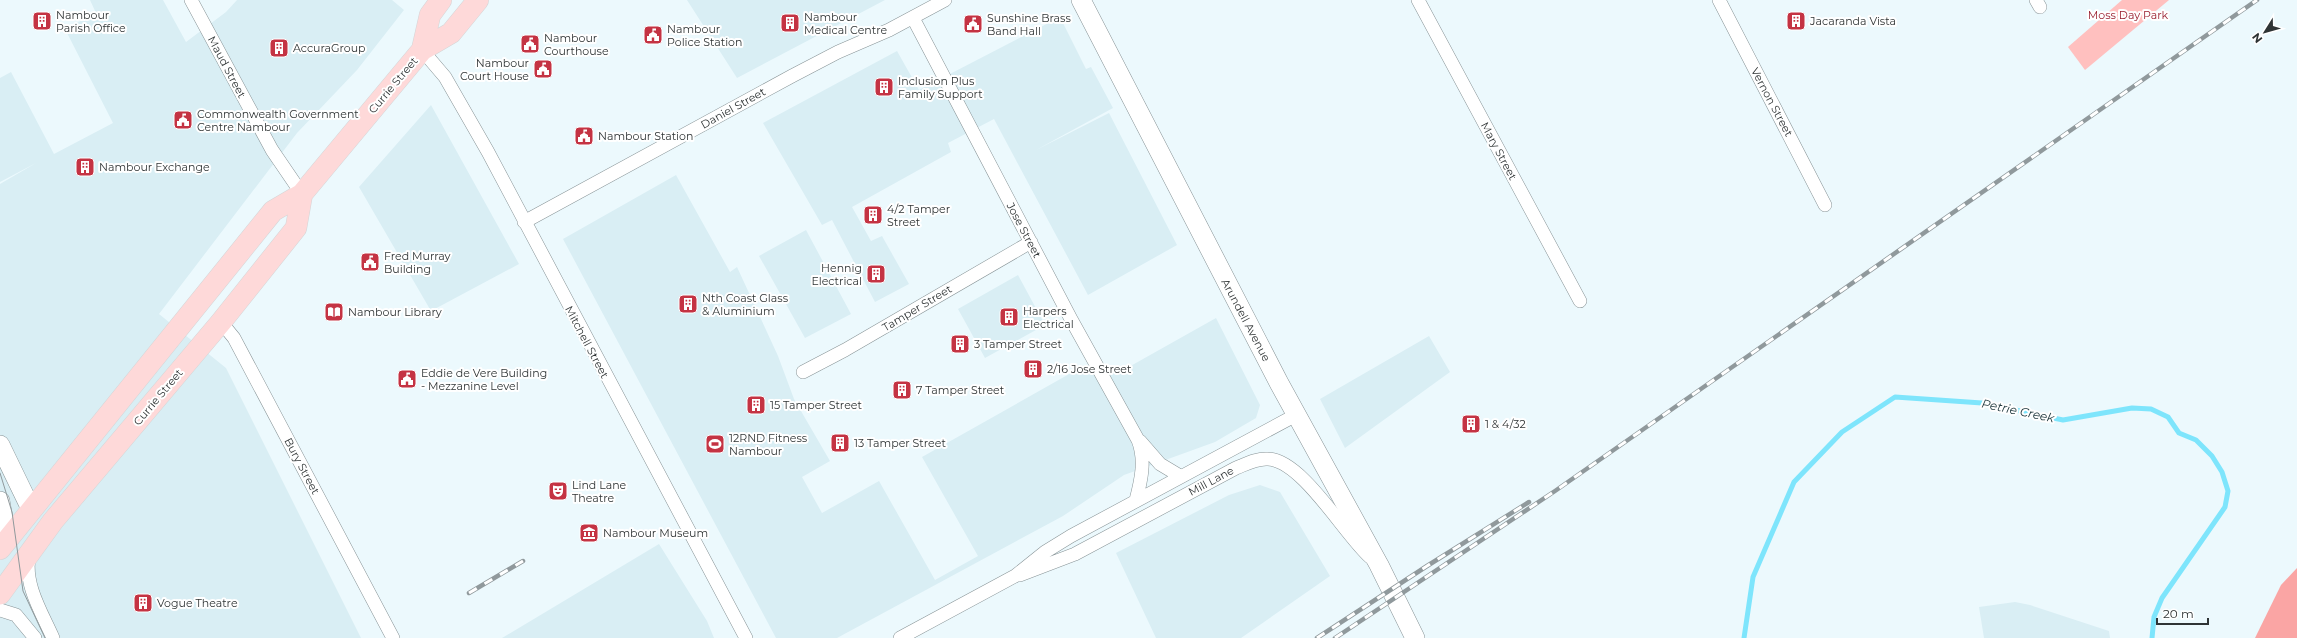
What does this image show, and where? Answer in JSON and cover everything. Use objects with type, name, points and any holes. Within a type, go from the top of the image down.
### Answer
[{"type":"main road","name":"Currie Street","points":[[422,50],[430,15],[441,0]]},
{"type":"main road","name":"Currie Street","points":[[2,547],[31,509],[276,207],[302,194],[422,50],[451,33],[478,0]]},
{"type":"main road","name":"Arundell Avenue","points":[[1081,0],[1296,415],[1379,565],[1415,638]]},
{"type":"main road","name":"Currie Street","points":[[2,588],[30,554],[53,521],[221,322],[296,228],[302,194]]},
{"type":"main road","name":"Bury Street","points":[[198,303],[221,322]]},
{"type":"main road","points":[[0,445],[31,509],[35,533],[30,554]]},
{"type":"main road","points":[[0,501],[5,528],[2,547]]},
{"type":"street","name":"Maud Street","points":[[191,0],[272,150],[302,194]]},
{"type":"street","name":"Daniel Street","points":[[524,222],[831,55],[913,18],[945,0]]},
{"type":"street","name":"Mary Street","points":[[1418,0],[1580,301]]},
{"type":"street","name":"Vernon Street","points":[[1719,0],[1825,205]]},
{"type":"street","name":"Jose Street","points":[[913,18],[1031,242],[1138,440],[1142,451],[1142,466],[1136,500]]},
{"type":"street","name":"Mitchell Street","points":[[422,50],[445,77],[746,638]]},
{"type":"street","name":"Tamper Street","points":[[803,372],[845,350],[1031,242]]},
{"type":"street","name":"Bury Street","points":[[221,322],[234,338],[393,638]]},
{"type":"street","name":"Mill Lane","points":[[900,638],[1015,576],[1045,552],[1136,500],[1296,415]]},
{"type":"street","name":"Jose Street","points":[[1138,440],[1160,464],[1180,476]]},
{"type":"street","name":"Mill Lane","points":[[1015,576],[1062,561],[1236,468],[1267,458],[1288,467],[1313,490],[1332,510],[1356,544],[1379,565]]},
{"type":"street","points":[[30,554],[29,576],[36,597],[54,638]]},
{"type":"street","points":[[2,588],[25,588],[36,597]]},
{"type":"street","points":[[0,610],[16,615],[35,638]]},
{"type":"shaded area","points":[[90,0],[163,0],[186,42],[226,12],[237,0],[392,0],[404,10],[357,70],[297,133],[159,314],[226,368],[361,638],[0,638],[0,184],[36,163],[0,182],[0,78],[11,72],[54,154],[113,123],[65,29],[96,13]]},
{"type":"shaded area","points":[[687,0],[885,0],[737,78]]},
{"type":"shaded area","points":[[1060,17],[1086,69],[1091,67],[1113,108],[1036,150],[1109,113],[1177,245],[1088,295],[994,119],[948,143],[951,152],[852,207],[871,241],[882,236],[909,284],[875,302],[832,220],[822,225],[763,123],[897,51],[919,90]]},
{"type":"shaded area","points":[[431,105],[519,264],[431,311],[359,187]]},
{"type":"shaded area","points":[[676,175],[730,272],[737,267],[778,356],[794,399],[830,461],[802,477],[822,513],[879,481],[935,580],[978,556],[922,457],[1071,373],[1127,368],[1216,318],[1260,405],[1256,418],[1215,442],[1124,475],[1063,516],[837,638],[776,638],[563,239]]},
{"type":"shaded area","points":[[806,230],[851,314],[805,338],[759,256]]},
{"type":"shaded area","points":[[1018,275],[1045,325],[985,358],[958,309]]},
{"type":"shaded area","points":[[1429,336],[1450,372],[1345,448],[1320,399]]},
{"type":"shaded area","points":[[1260,485],[1280,492],[1330,576],[1241,638],[1156,638],[1116,553],[1229,495]]},
{"type":"shaded area","points":[[659,544],[707,621],[714,638],[502,638]]},
{"type":"shaded area","points":[[2297,568],[2297,638],[2255,638],[2281,585]]},
{"type":"shaded area","points":[[2015,602],[2030,605],[2109,631],[2110,638],[1984,638],[1979,607]]},
{"type":"green space","name":"Moss Day Park","points":[[2122,0],[2169,0],[2085,70],[2068,47]]},
{"type":"waterway","name":"Petrie Creek","points":[[1744,638],[1753,577],[1794,482],[1842,432],[1895,397],[1982,403],[2063,420],[2132,408],[2151,409],[2168,417],[2179,433],[2196,440],[2212,456],[2222,472],[2228,491],[2225,507],[2162,598],[2154,617],[2152,638]]},
{"type":"tram line","points":[[0,473],[12,512],[23,591],[45,638]]},
{"type":"railway","points":[[1335,638],[1555,491],[2257,0]]},
{"type":"railway","points":[[1317,638],[1427,566],[1529,502]]},
{"type":"railway","points":[[469,593],[523,561]]},
{"type":"place","name":"Nambour Parish Office","points":[[42,21]]},
{"type":"place","name":"Jacaranda Vista","points":[[1796,21]]},
{"type":"place","name":"Nambour Medical Centre","points":[[790,23]]},
{"type":"place","name":"Sunshine Brass Band Hall","points":[[973,24]]},
{"type":"place","name":"Nambour Police Station","points":[[653,35]]},
{"type":"place","name":"Nambour Courthouse","points":[[530,44]]},
{"type":"place","name":"AccuraGroup","points":[[279,48]]},
{"type":"place","name":"Nambour Court House","points":[[543,69]]},
{"type":"place","name":"Inclusion Plus Family Support","points":[[884,87]]},
{"type":"place","name":"Commonwealth Government Centre Nambour","points":[[183,120]]},
{"type":"place","name":"Nambour Station","points":[[584,136]]},
{"type":"place","name":"Nambour Exchange","points":[[85,167]]},
{"type":"place","name":"4/2 Tamper Street","points":[[873,215]]},
{"type":"place","name":"Fred Murray Building","points":[[370,262]]},
{"type":"place","name":"Hennig Electrical","points":[[876,274]]},
{"type":"place","name":"Nth Coast Glass & Aluminium","points":[[688,304]]},
{"type":"place","name":"Nambour Library","points":[[334,312]]},
{"type":"place","name":"Harpers Electrical","points":[[1009,317]]},
{"type":"place","name":"3 Tamper Street","points":[[960,344]]},
{"type":"place","name":"2/16 Jose Street","points":[[1033,369]]},
{"type":"place","name":"Eddie de Vere Building - Mezzanine Level","points":[[407,379]]},
{"type":"place","name":"7 Tamper Street","points":[[902,390]]},
{"type":"place","name":"15 Tamper Street","points":[[756,405]]},
{"type":"place","name":"1 & 4/32","points":[[1471,424]]},
{"type":"place","name":"13 Tamper Street","points":[[840,443]]},
{"type":"place","name":"12RND Fitness Nambour","points":[[715,444]]},
{"type":"place","name":"Lind Lane Theatre","points":[[558,491]]},
{"type":"place","name":"Nambour Museum","points":[[589,533]]},
{"type":"place","name":"Vogue Theatre","points":[[143,603]]}]
